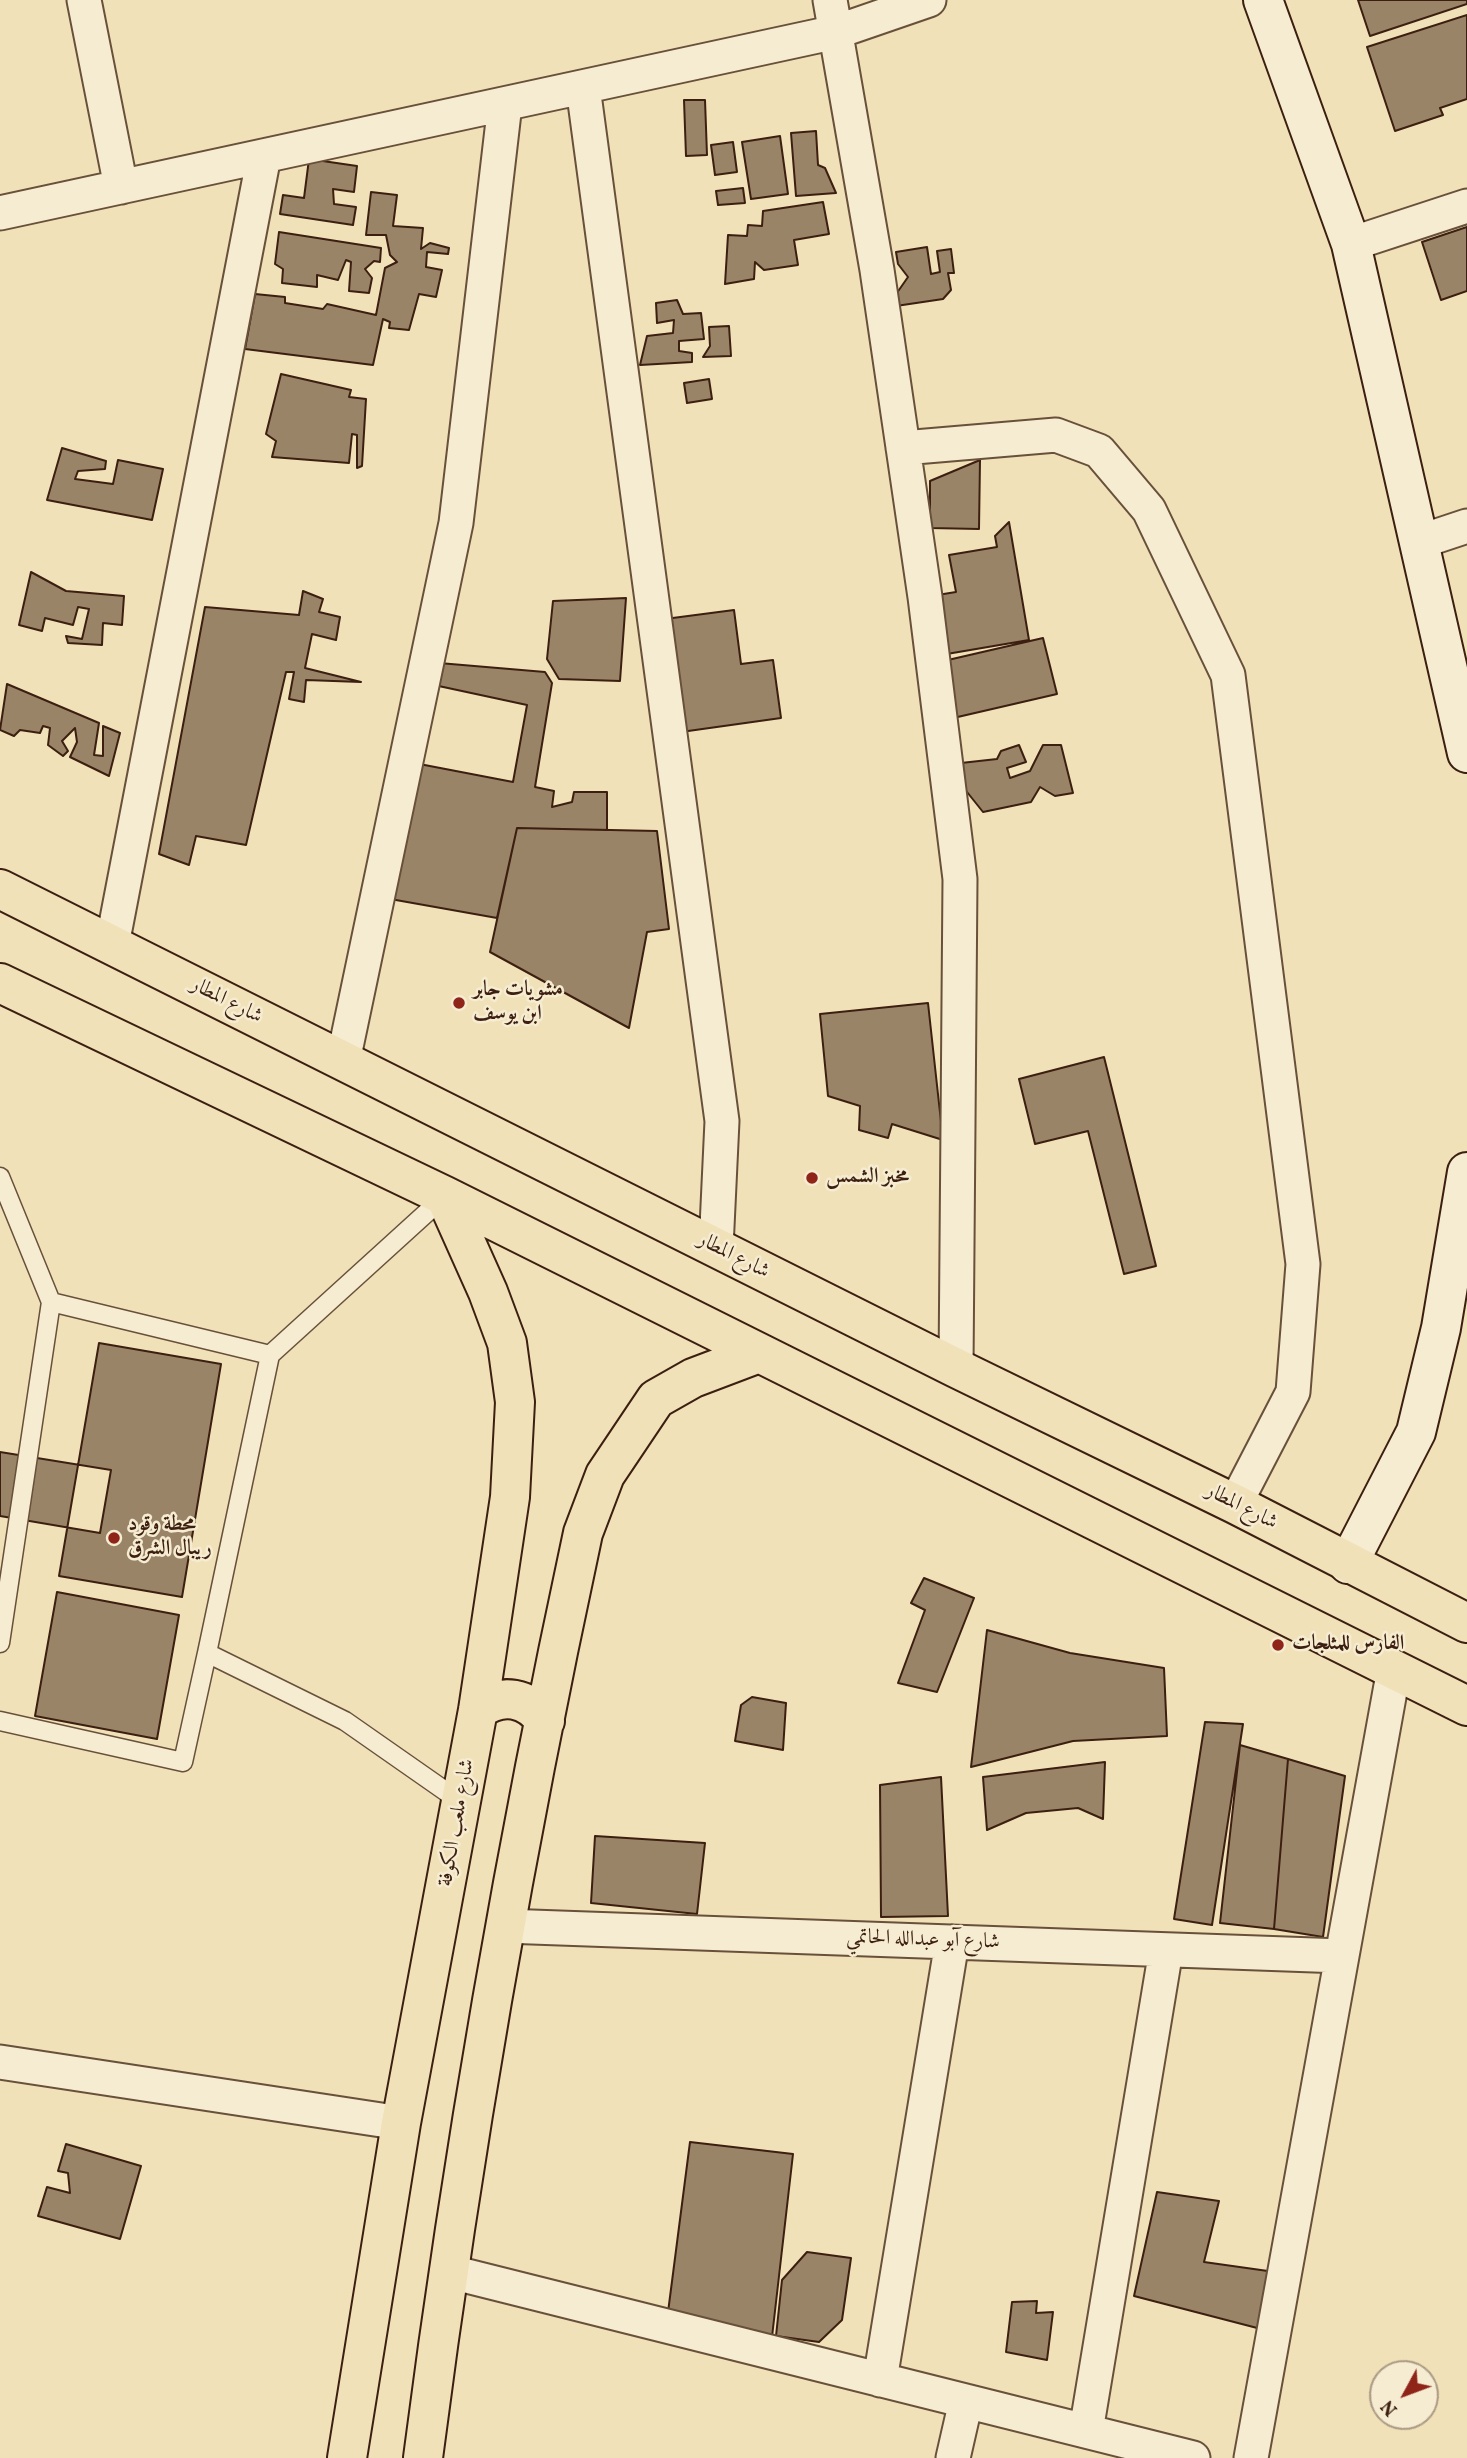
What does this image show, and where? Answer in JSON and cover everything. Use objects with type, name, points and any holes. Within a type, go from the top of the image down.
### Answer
[{"type":"main road","name":"شارع المطار","points":[[0,889],[956,1368],[1235,1504],[1467,1623]]},
{"type":"main road","points":[[0,983],[445,1196],[1467,1706]]},
{"type":"main road","name":"شارع ملعب الكوفة","points":[[347,2458],[401,2123],[478,1710],[510,1497],[515,1402],[502,1330],[445,1196]]},
{"type":"main road","points":[[423,2458],[447,2271],[504,1926],[583,1533],[605,1475],[656,1399],[693,1378],[759,1353]]},
{"type":"main road","points":[[478,1710],[489,1702],[515,1699],[537,1710],[545,1721]]},
{"type":"street","points":[[84,0],[121,187]]},
{"type":"street","points":[[0,213],[583,87],[833,16],[929,0]]},
{"type":"street","points":[[1264,0],[1351,244],[1467,753]]},
{"type":"street","points":[[833,16],[877,270],[960,879],[956,1368]]},
{"type":"street","points":[[583,87],[722,1121],[716,1248]]},
{"type":"street","points":[[343,1061],[456,523],[505,104]]},
{"type":"street","points":[[112,945],[264,156]]},
{"type":"street","points":[[1351,244],[1467,206]]},
{"type":"street","points":[[903,448],[1056,435],[1098,451],[1149,510],[1228,675],[1303,1264],[1293,1392],[1235,1504]]},
{"type":"street","points":[[1419,541],[1467,526]]},
{"type":"street","points":[[1348,1564],[1416,1432],[1441,1328],[1467,1172]]},
{"type":"street","points":[[1251,2458],[1394,1668]]},
{"type":"street","name":"شارع آبو عبدالله الحاتمي","points":[[504,1926],[1342,1956]]},
{"type":"street","points":[[880,2380],[952,1942]]},
{"type":"street","points":[[1086,2431],[1167,1950]]},
{"type":"street","points":[[0,2062],[401,2123]]},
{"type":"street","points":[[447,2271],[1193,2458]]},
{"type":"street","points":[[953,2458],[966,2401]]},
{"type":"lane","points":[[0,1177],[51,1302],[0,1643]]},
{"type":"lane","points":[[0,1721],[183,1762],[270,1355],[445,1196]]},
{"type":"lane","points":[[51,1302],[270,1355]]},
{"type":"lane","points":[[207,1653],[345,1721],[462,1803]]},
{"type":"building","points":[[1358,0],[1467,0],[1467,4],[1370,36]]},
{"type":"building","points":[[1467,15],[1467,99],[1440,108],[1443,115],[1395,131],[1367,47]]},
{"type":"building","points":[[684,100],[705,100],[707,155],[686,156]]},
{"type":"building","points":[[816,131],[818,165],[825,168],[836,193],[796,196],[791,133]]},
{"type":"building","points":[[780,136],[788,194],[751,199],[742,142]]},
{"type":"building","points":[[733,142],[737,172],[715,175],[711,145]]},
{"type":"building","points":[[309,159],[357,166],[354,192],[333,189],[334,204],[356,207],[353,225],[280,214],[283,195],[304,198]]},
{"type":"building","points":[[743,188],[745,203],[718,205],[716,191]]},
{"type":"building","points":[[371,192],[397,195],[393,226],[423,228],[421,249],[430,243],[449,248],[448,254],[427,252],[426,267],[442,270],[436,297],[419,294],[409,330],[389,328],[390,322],[383,319],[373,365],[245,349],[255,294],[285,297],[285,303],[323,309],[327,304],[376,315],[385,268],[397,262],[390,255],[386,235],[366,235]]},
{"type":"building","points":[[823,202],[829,234],[794,240],[798,265],[764,270],[755,262],[754,279],[725,284],[728,235],[747,236],[748,225],[762,226],[763,211]]},
{"type":"building","points":[[1467,227],[1467,291],[1441,300],[1422,242]]},
{"type":"building","points":[[279,232],[381,248],[380,262],[374,261],[365,269],[372,278],[369,293],[349,291],[351,262],[346,260],[338,280],[317,275],[317,287],[282,283],[283,269],[275,264]]},
{"type":"building","points":[[927,247],[931,274],[940,272],[937,251],[951,249],[954,273],[948,273],[951,290],[943,299],[896,306],[892,300],[908,277],[898,264],[896,252]]},
{"type":"building","points":[[677,300],[683,314],[701,313],[704,339],[679,341],[679,351],[692,353],[692,362],[640,365],[647,336],[673,333],[674,320],[657,323],[656,303]]},
{"type":"building","points":[[729,326],[731,356],[703,357],[710,346],[709,327]]},
{"type":"building","points":[[281,374],[351,390],[349,397],[366,399],[362,466],[357,468],[357,435],[352,434],[349,463],[272,457],[276,441],[266,434]]},
{"type":"building","points":[[709,379],[712,399],[687,403],[684,383]]},
{"type":"building","points":[[62,448],[106,461],[105,469],[78,471],[75,479],[113,484],[118,460],[163,469],[152,520],[47,500]]},
{"type":"building","points":[[980,460],[979,529],[930,528],[930,481]]},
{"type":"building","points":[[1009,522],[1029,640],[935,656],[925,597],[956,592],[949,555],[997,547],[995,536]]},
{"type":"building","points":[[31,572],[66,591],[124,596],[122,625],[103,623],[102,645],[68,643],[66,636],[82,639],[89,609],[78,607],[73,625],[45,618],[42,631],[19,625]]},
{"type":"building","points":[[303,591],[323,599],[319,612],[340,617],[336,640],[312,634],[305,668],[361,682],[306,680],[304,702],[289,699],[294,672],[286,672],[246,845],[196,836],[189,865],[159,854],[205,607],[299,615]]},
{"type":"building","points":[[626,598],[620,681],[559,679],[547,659],[553,601]]},
{"type":"building","points":[[734,610],[741,664],[773,660],[781,718],[681,732],[665,619]]},
{"type":"building","points":[[1043,638],[1057,694],[949,719],[935,663]]},
{"type":"building","points":[[439,663],[545,672],[552,683],[535,787],[554,791],[552,807],[572,802],[574,792],[607,792],[607,830],[517,828],[497,918],[379,897],[409,762],[513,782],[527,705],[434,685]]},
{"type":"building","points":[[7,684],[99,723],[94,755],[103,756],[103,726],[120,733],[109,776],[70,757],[77,742],[75,728],[62,741],[68,751],[63,756],[48,745],[50,728],[43,726],[40,733],[20,730],[14,736],[0,730]]},
{"type":"building","points":[[1019,745],[1026,762],[1007,768],[1010,778],[1030,771],[1043,745],[1061,745],[1073,793],[1055,796],[1040,787],[1031,802],[983,812],[963,787],[961,763],[997,759],[1001,751]]},
{"type":"building","points":[[517,828],[657,831],[669,929],[647,932],[629,1028],[490,952]]},
{"type":"building","points":[[928,1003],[943,1140],[892,1124],[888,1138],[859,1130],[860,1106],[828,1096],[820,1014]]},
{"type":"building","points":[[1104,1057],[1156,1266],[1124,1274],[1088,1131],[1035,1144],[1019,1079]]},
{"type":"building","points":[[99,1343],[221,1364],[182,1597],[59,1576]]},
{"type":"building","points":[[0,1452],[111,1470],[100,1533],[0,1516]]},
{"type":"building","points":[[924,1578],[974,1598],[937,1692],[898,1683],[925,1610],[911,1603]]},
{"type":"building","points":[[57,1592],[179,1615],[157,1739],[35,1716]]},
{"type":"building","points":[[987,1630],[1070,1653],[1164,1668],[1167,1736],[1073,1741],[971,1767]]},
{"type":"building","points":[[752,1697],[786,1703],[783,1750],[735,1741],[741,1705]]},
{"type":"building","points":[[1205,1722],[1243,1724],[1212,1925],[1174,1919]]},
{"type":"building","points":[[1240,1745],[1288,1759],[1274,1929],[1220,1923]]},
{"type":"building","points":[[1288,1759],[1345,1776],[1323,1937],[1274,1929]]},
{"type":"building","points":[[1105,1762],[1103,1819],[1078,1808],[1026,1813],[987,1830],[983,1777]]},
{"type":"building","points":[[941,1777],[948,1916],[881,1917],[880,1785]]},
{"type":"building","points":[[595,1836],[705,1843],[697,1914],[591,1903]]},
{"type":"building","points":[[690,2142],[793,2154],[772,2337],[667,2320]]},
{"type":"building","points":[[66,2144],[141,2166],[120,2239],[38,2216],[47,2187],[70,2193],[68,2173],[58,2171]]},
{"type":"building","points":[[1157,2192],[1219,2201],[1204,2262],[1275,2272],[1261,2329],[1134,2296]]},
{"type":"building","points":[[807,2252],[851,2258],[842,2320],[819,2342],[776,2336],[782,2280]]},
{"type":"building","points":[[1037,2301],[1036,2313],[1053,2312],[1047,2360],[1006,2352],[1012,2302]]},
{"type":"place","name":"مشويات جابر ابن يوسف","points":[[459,1003]]},
{"type":"place","name":"مخبز الشمس","points":[[812,1178]]},
{"type":"place","name":"محطة وقود ريبال الشرق","points":[[114,1538]]},
{"type":"place","name":"الفارس للمثلجات","points":[[1278,1645]]}]
